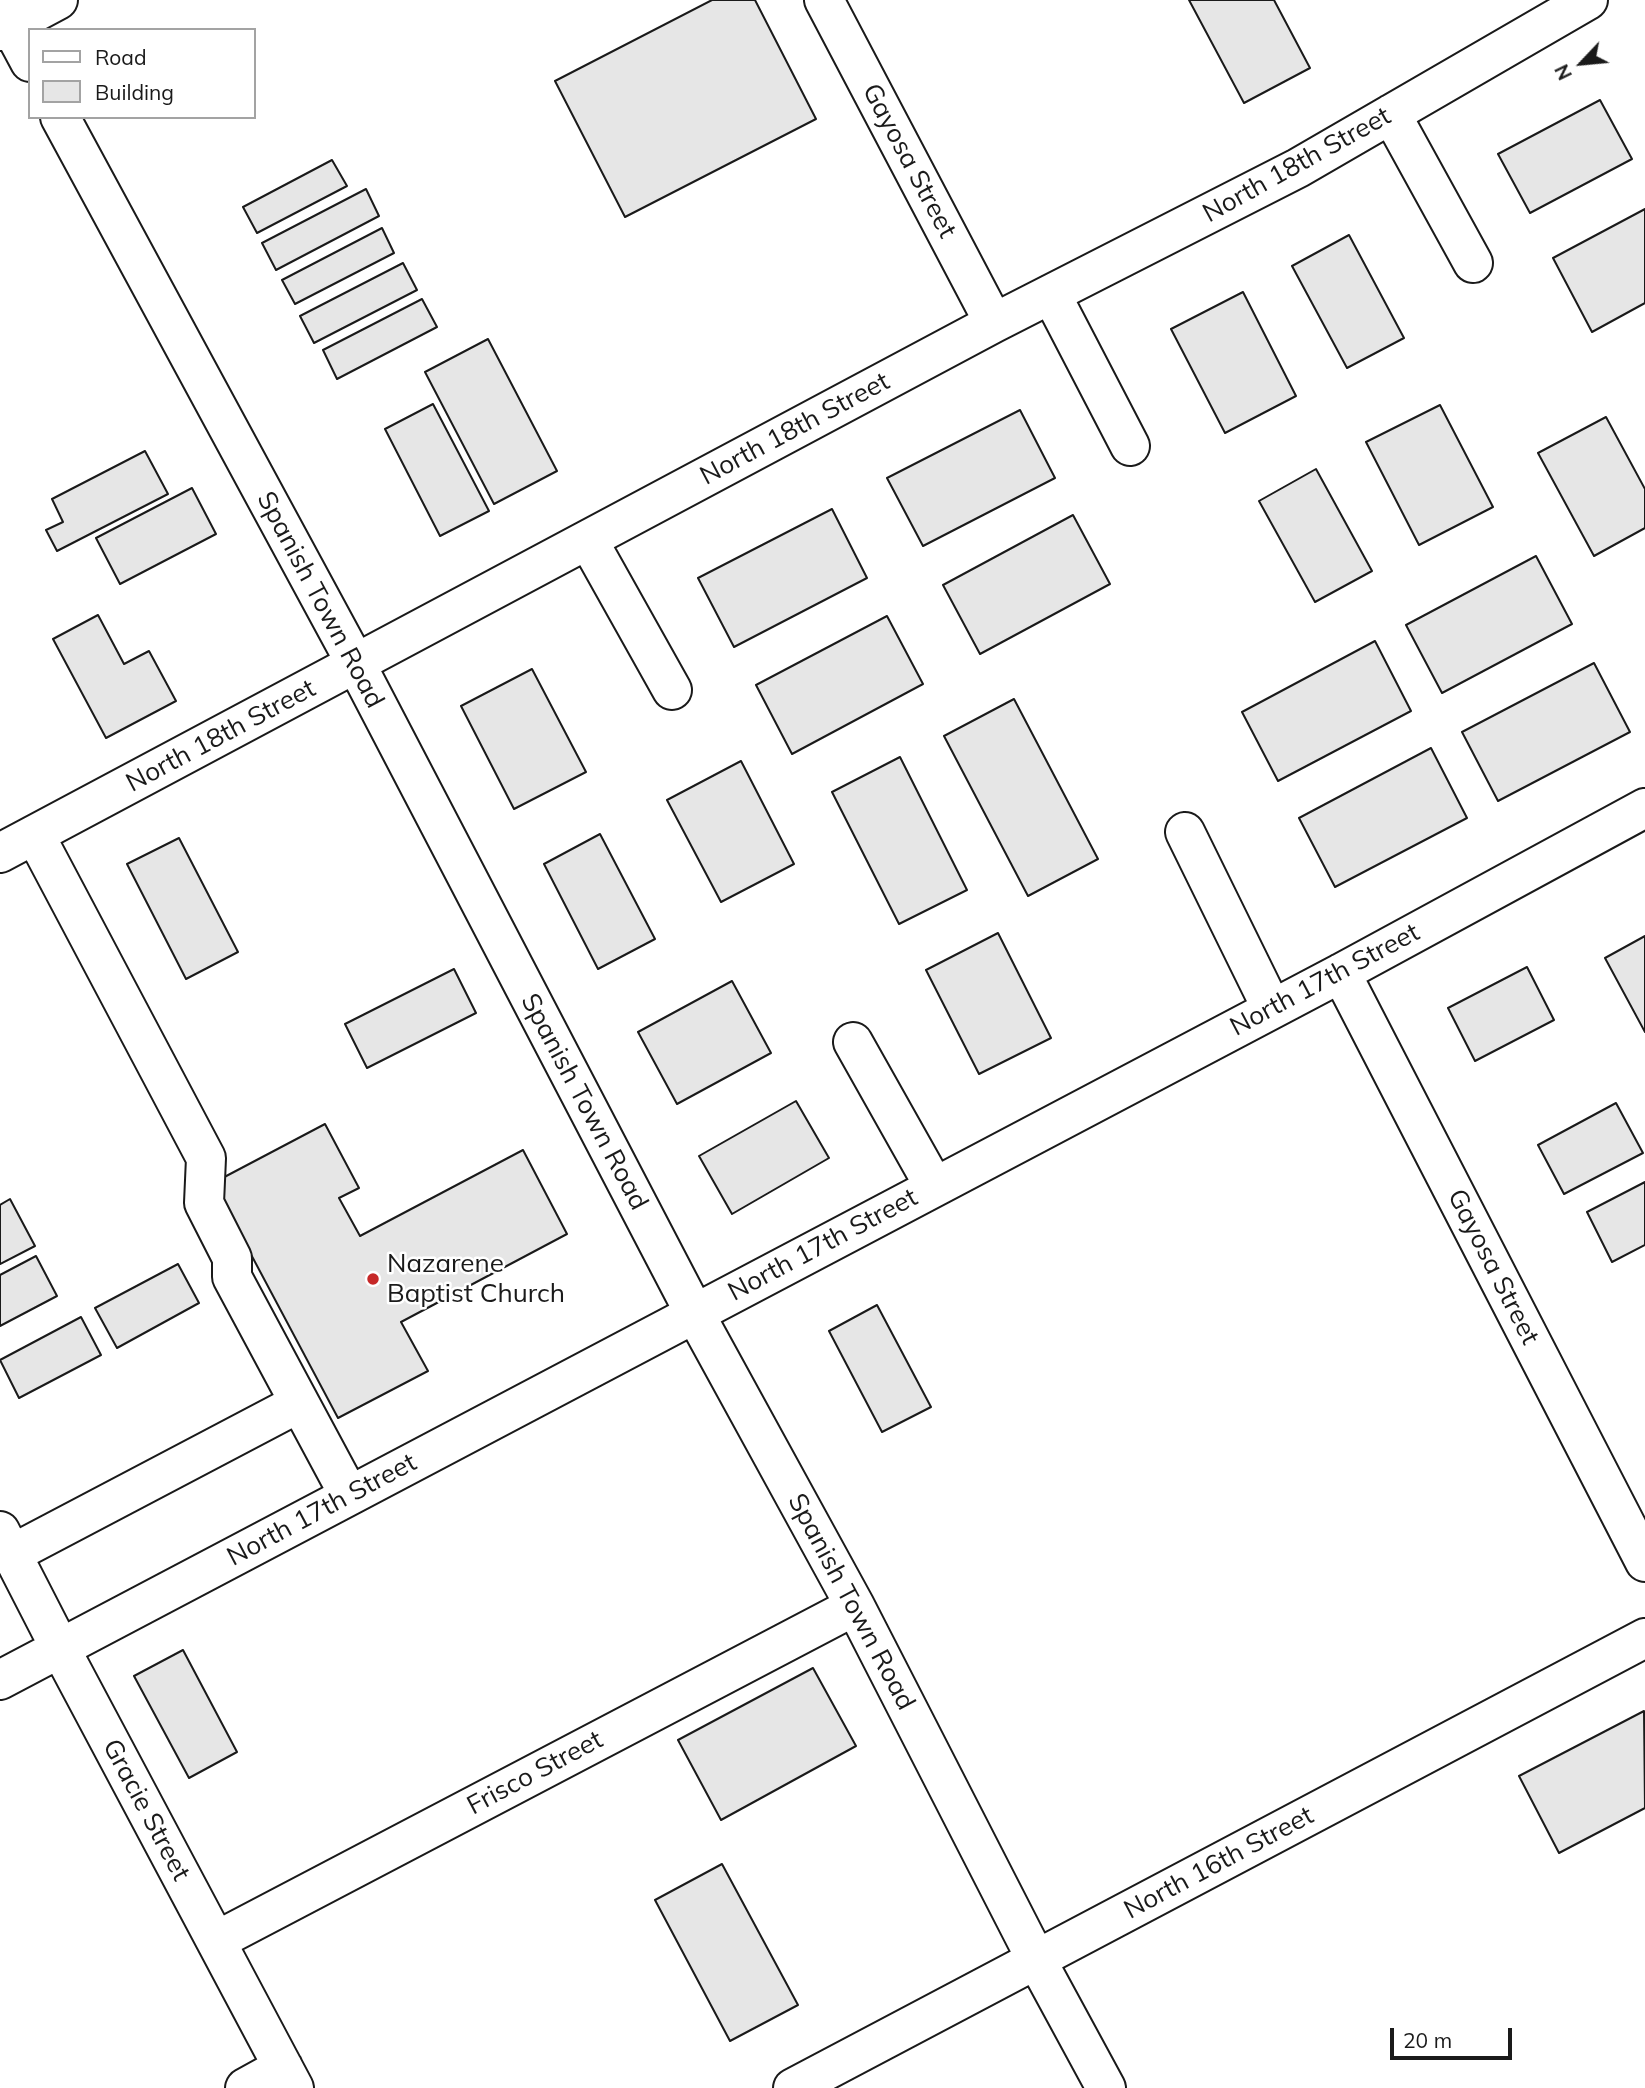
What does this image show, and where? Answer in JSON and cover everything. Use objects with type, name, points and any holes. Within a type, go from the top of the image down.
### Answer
[{"type":"street","points":[[28,59],[3,21],[58,0]]},
{"type":"street","name":"Gayosa Street","points":[[824,0],[994,323]]},
{"type":"street","name":"North 18th Street","points":[[0,853],[994,323],[1298,168],[1588,0]]},
{"type":"street","points":[[1391,114],[1473,263]]},
{"type":"street","name":"Spanish Town Road","points":[[61,119],[356,664],[695,1314],[855,1606],[1036,1959],[1106,2088]]},
{"type":"street","points":[[1051,294],[1130,446]]},
{"type":"street","points":[[588,540],[673,690]]},
{"type":"street","name":"North 17th Street","points":[[0,1680],[1341,973],[1645,808]]},
{"type":"street","points":[[1185,832],[1272,1009]]},
{"type":"street","points":[[35,835],[206,1158],[204,1203],[232,1258],[232,1278],[349,1495]]},
{"type":"street","name":"Gayosa Street","points":[[1341,973],[1645,1562]]},
{"type":"street","points":[[853,1042],[934,1186]]},
{"type":"street","points":[[6,1543],[299,1403]]},
{"type":"street","name":"Gracie Street","points":[[6,1543],[289,2078]]},
{"type":"street","name":"Frisco Street","points":[[216,1941],[855,1606]]},
{"type":"street","name":"North 16th Street","points":[[793,2088],[1645,1638]]},
{"type":"street","points":[[245,2088],[289,2078]]},
{"type":"building","points":[[712,0],[755,0],[816,119],[625,217],[555,81]]},
{"type":"building","points":[[1189,0],[1274,0],[1310,68],[1244,103]]},
{"type":"building","points":[[1600,100],[1632,159],[1530,213],[1498,154]]},
{"type":"building","points":[[332,160],[347,186],[257,233],[243,207]]},
{"type":"building","points":[[366,189],[379,216],[276,270],[262,243]]},
{"type":"building","points":[[1645,209],[1645,303],[1592,332],[1553,258]]},
{"type":"building","points":[[382,228],[394,253],[295,304],[282,280]]},
{"type":"building","points":[[1349,235],[1404,338],[1347,368],[1292,266]]},
{"type":"building","points":[[403,263],[417,290],[314,343],[300,316]]},
{"type":"building","points":[[1243,292],[1296,396],[1225,433],[1171,329]]},
{"type":"building","points":[[422,299],[437,327],[337,379],[323,350]]},
{"type":"building","points":[[488,339],[557,471],[494,504],[425,372]]},
{"type":"building","points":[[433,404],[489,511],[440,536],[385,429]]},
{"type":"building","points":[[1440,405],[1493,507],[1419,545],[1366,442]]},
{"type":"building","points":[[1020,410],[1055,478],[923,546],[887,478]]},
{"type":"building","points":[[1606,417],[1645,489],[1645,528],[1594,556],[1538,453]]},
{"type":"building","points":[[145,451],[168,494],[57,551],[46,530],[63,522],[52,499]]},
{"type":"building","points":[[1316,469],[1372,571],[1315,602],[1259,501]]},
{"type":"building","points":[[192,488],[216,534],[120,584],[96,538]]},
{"type":"building","points":[[832,509],[867,578],[734,647],[698,578]]},
{"type":"building","points":[[1073,515],[1110,584],[980,654],[943,585]]},
{"type":"building","points":[[1536,556],[1572,624],[1442,693],[1406,625]]},
{"type":"building","points":[[98,615],[124,664],[149,651],[176,701],[106,738],[53,639]]},
{"type":"building","points":[[887,616],[923,684],[792,754],[756,685]]},
{"type":"building","points":[[1375,641],[1411,711],[1278,781],[1242,712]]},
{"type":"building","points":[[1594,663],[1630,732],[1498,801],[1462,732]]},
{"type":"building","points":[[532,669],[586,772],[514,809],[461,706]]},
{"type":"building","points":[[1014,699],[1098,859],[1028,896],[944,736]]},
{"type":"building","points":[[1431,748],[1467,818],[1335,887],[1299,818]]},
{"type":"building","points":[[900,757],[967,890],[899,924],[832,792]]},
{"type":"building","points":[[741,761],[794,864],[721,902],[667,800]]},
{"type":"building","points":[[600,834],[655,939],[598,969],[544,864]]},
{"type":"building","points":[[179,838],[238,952],[186,979],[127,864]]},
{"type":"building","points":[[998,933],[1051,1038],[979,1074],[926,970]]},
{"type":"building","points":[[1645,936],[1645,1032],[1605,958]]},
{"type":"building","points":[[1527,967],[1554,1020],[1475,1061],[1448,1008]]},
{"type":"building","points":[[454,969],[476,1013],[367,1068],[345,1024]]},
{"type":"building","points":[[732,981],[771,1053],[677,1104],[638,1032]]},
{"type":"building","points":[[796,1101],[829,1158],[732,1214],[699,1156]]},
{"type":"building","points":[[1616,1103],[1643,1153],[1564,1194],[1538,1145]]},
{"type":"building","name":"Nazarene Baptist Church","points":[[325,1124],[359,1188],[339,1198],[360,1236],[523,1150],[567,1234],[401,1322],[428,1371],[338,1418],[213,1183]]},
{"type":"building","points":[[1645,1182],[1645,1245],[1612,1262],[1587,1212]]},
{"type":"building","points":[[10,1199],[35,1246],[0,1264],[0,1205]]},
{"type":"building","points":[[36,1256],[57,1296],[0,1326],[0,1275]]},
{"type":"building","points":[[178,1264],[199,1303],[117,1348],[95,1308]]},
{"type":"building","points":[[877,1305],[931,1407],[882,1432],[829,1331]]},
{"type":"building","points":[[81,1317],[101,1355],[19,1398],[0,1360]]},
{"type":"building","points":[[183,1650],[237,1752],[189,1778],[134,1676]]},
{"type":"building","points":[[813,1668],[856,1746],[721,1820],[678,1740]]},
{"type":"building","points":[[1644,1711],[1645,1808],[1559,1853],[1519,1776]]},
{"type":"building","points":[[722,1864],[798,2005],[730,2041],[655,1900]]},
{"type":"place","name":"Nazarene Baptist Church","points":[[373,1279]]}]
